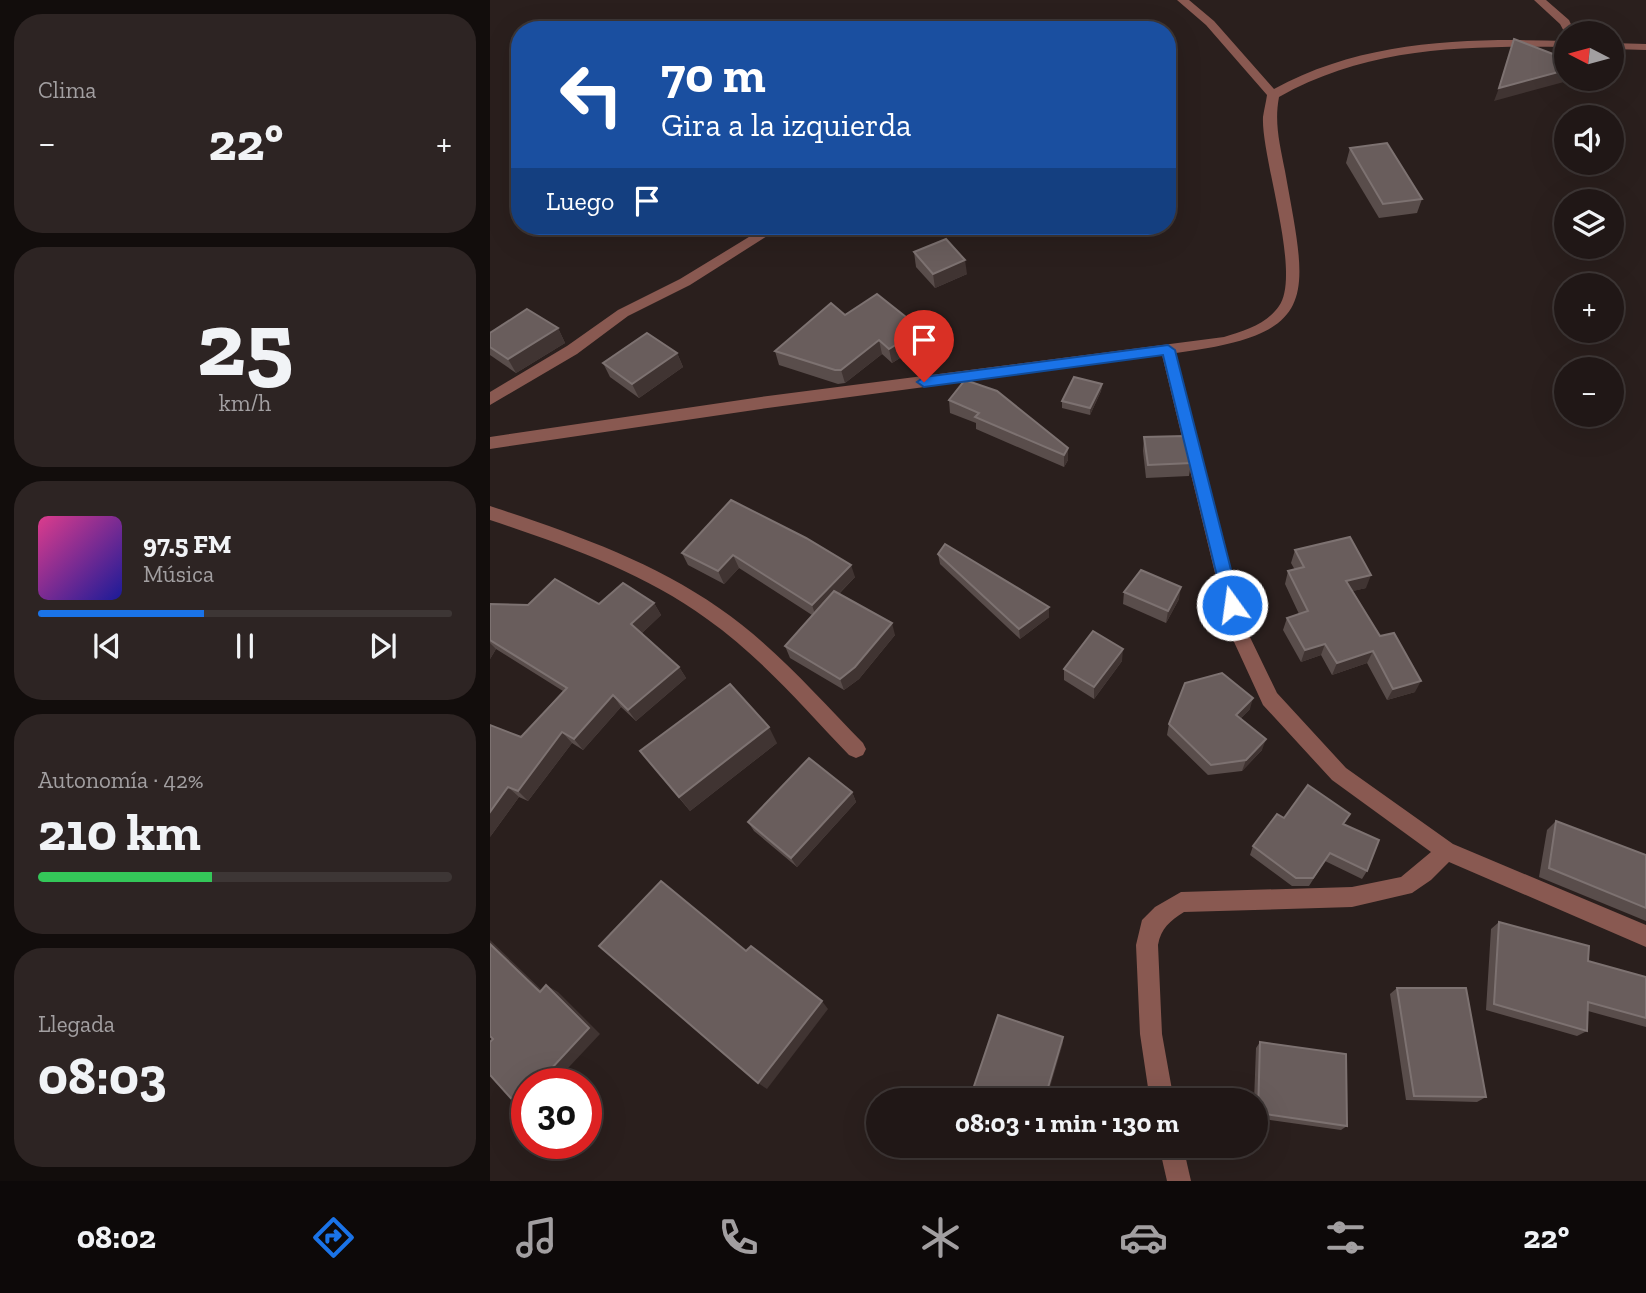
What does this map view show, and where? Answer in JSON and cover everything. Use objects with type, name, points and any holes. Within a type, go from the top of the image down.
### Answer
[{"type":"street","points":[[1182,0],[1210,23],[1273,95]]},
{"type":"street","points":[[1539,0],[1564,21]]},
{"type":"street","points":[[490,443],[761,403],[1168,350],[1251,335],[1276,320],[1290,299],[1292,269],[1269,118],[1273,95],[1292,82],[1360,59],[1482,43],[1554,44]]},
{"type":"street","points":[[1624,46],[1646,47]]},
{"type":"street","points":[[490,399],[572,350],[623,313],[685,282],[761,235]]},
{"type":"street","points":[[1168,350],[1238,631],[1269,698],[1339,774],[1446,851],[1646,936]]},
{"type":"street","points":[[490,513],[537,528],[626,567],[668,587],[713,614],[768,660],[856,749]]},
{"type":"street","points":[[1160,1088],[1151,1034],[1147,946],[1150,928],[1162,914],[1181,902],[1352,897],[1405,886],[1424,873],[1446,851]]},
{"type":"street","points":[[1174,1158],[1179,1181]]},
{"type":"building","points":[[1514,39],[1554,54],[1554,73],[1499,88]]},
{"type":"building","points":[[1387,143],[1422,199],[1383,204],[1350,148]]},
{"type":"building","points":[[946,239],[965,260],[933,274],[914,252]]},
{"type":"building","points":[[877,294],[921,329],[889,349],[879,340],[841,370],[775,351],[831,303],[845,315]]},
{"type":"building","points":[[527,309],[558,328],[508,359],[490,347],[490,333]]},
{"type":"building","points":[[647,333],[677,353],[632,384],[603,363]]},
{"type":"building","points":[[1074,377],[1102,384],[1090,408],[1062,401]]},
{"type":"building","points":[[965,380],[997,391],[1068,448],[1064,455],[975,417],[979,413],[949,400]]},
{"type":"building","points":[[1184,436],[1191,463],[1148,465],[1144,437]]},
{"type":"building","points":[[731,500],[806,538],[851,565],[812,605],[733,555],[718,571],[682,553]]},
{"type":"building","points":[[1350,537],[1371,575],[1346,581],[1380,636],[1394,633],[1421,681],[1393,689],[1373,651],[1337,663],[1325,644],[1305,650],[1287,618],[1308,611],[1288,571],[1304,567],[1295,550]]},
{"type":"building","points":[[945,544],[1049,607],[1019,629],[938,554]]},
{"type":"building","points":[[1141,570],[1181,587],[1168,611],[1124,592]]},
{"type":"building","points":[[555,579],[599,604],[623,583],[654,603],[631,624],[679,667],[628,710],[613,695],[574,739],[562,732],[518,791],[508,787],[490,812],[490,725],[521,737],[567,688],[490,640],[490,604],[528,605]]},
{"type":"building","points":[[834,591],[892,623],[855,667],[840,679],[785,646]]},
{"type":"building","points":[[1093,631],[1123,649],[1094,687],[1064,669]]},
{"type":"building","points":[[1222,673],[1253,698],[1236,715],[1266,739],[1246,760],[1211,765],[1169,724],[1185,683]]},
{"type":"building","points":[[730,684],[769,727],[679,797],[640,751]]},
{"type":"building","points":[[809,758],[852,792],[791,858],[748,822]]},
{"type":"building","points":[[1308,785],[1350,814],[1343,824],[1379,840],[1367,871],[1330,853],[1313,878],[1296,878],[1253,846],[1277,814],[1284,818]]},
{"type":"building","points":[[1556,821],[1646,855],[1646,908],[1549,868]]},
{"type":"building","points":[[661,881],[746,951],[751,946],[822,1001],[758,1083],[599,946]]},
{"type":"building","points":[[1499,922],[1589,946],[1588,961],[1646,977],[1646,1018],[1588,1002],[1587,1031],[1494,1004]]},
{"type":"building","points":[[490,944],[540,992],[546,985],[589,1028],[552,1068],[511,1068],[511,1098],[490,1075],[490,1042],[493,1039],[490,1036]]},
{"type":"building","points":[[1397,988],[1466,988],[1486,1097],[1414,1096]]},
{"type":"building","points":[[998,1015],[1063,1037],[1048,1088],[973,1088]]},
{"type":"building","points":[[1260,1042],[1346,1054],[1347,1126],[1268,1114],[1268,1088],[1259,1088]]},
{"type":"route","points":[[924,382],[1168,350],[1232,605]]}]
